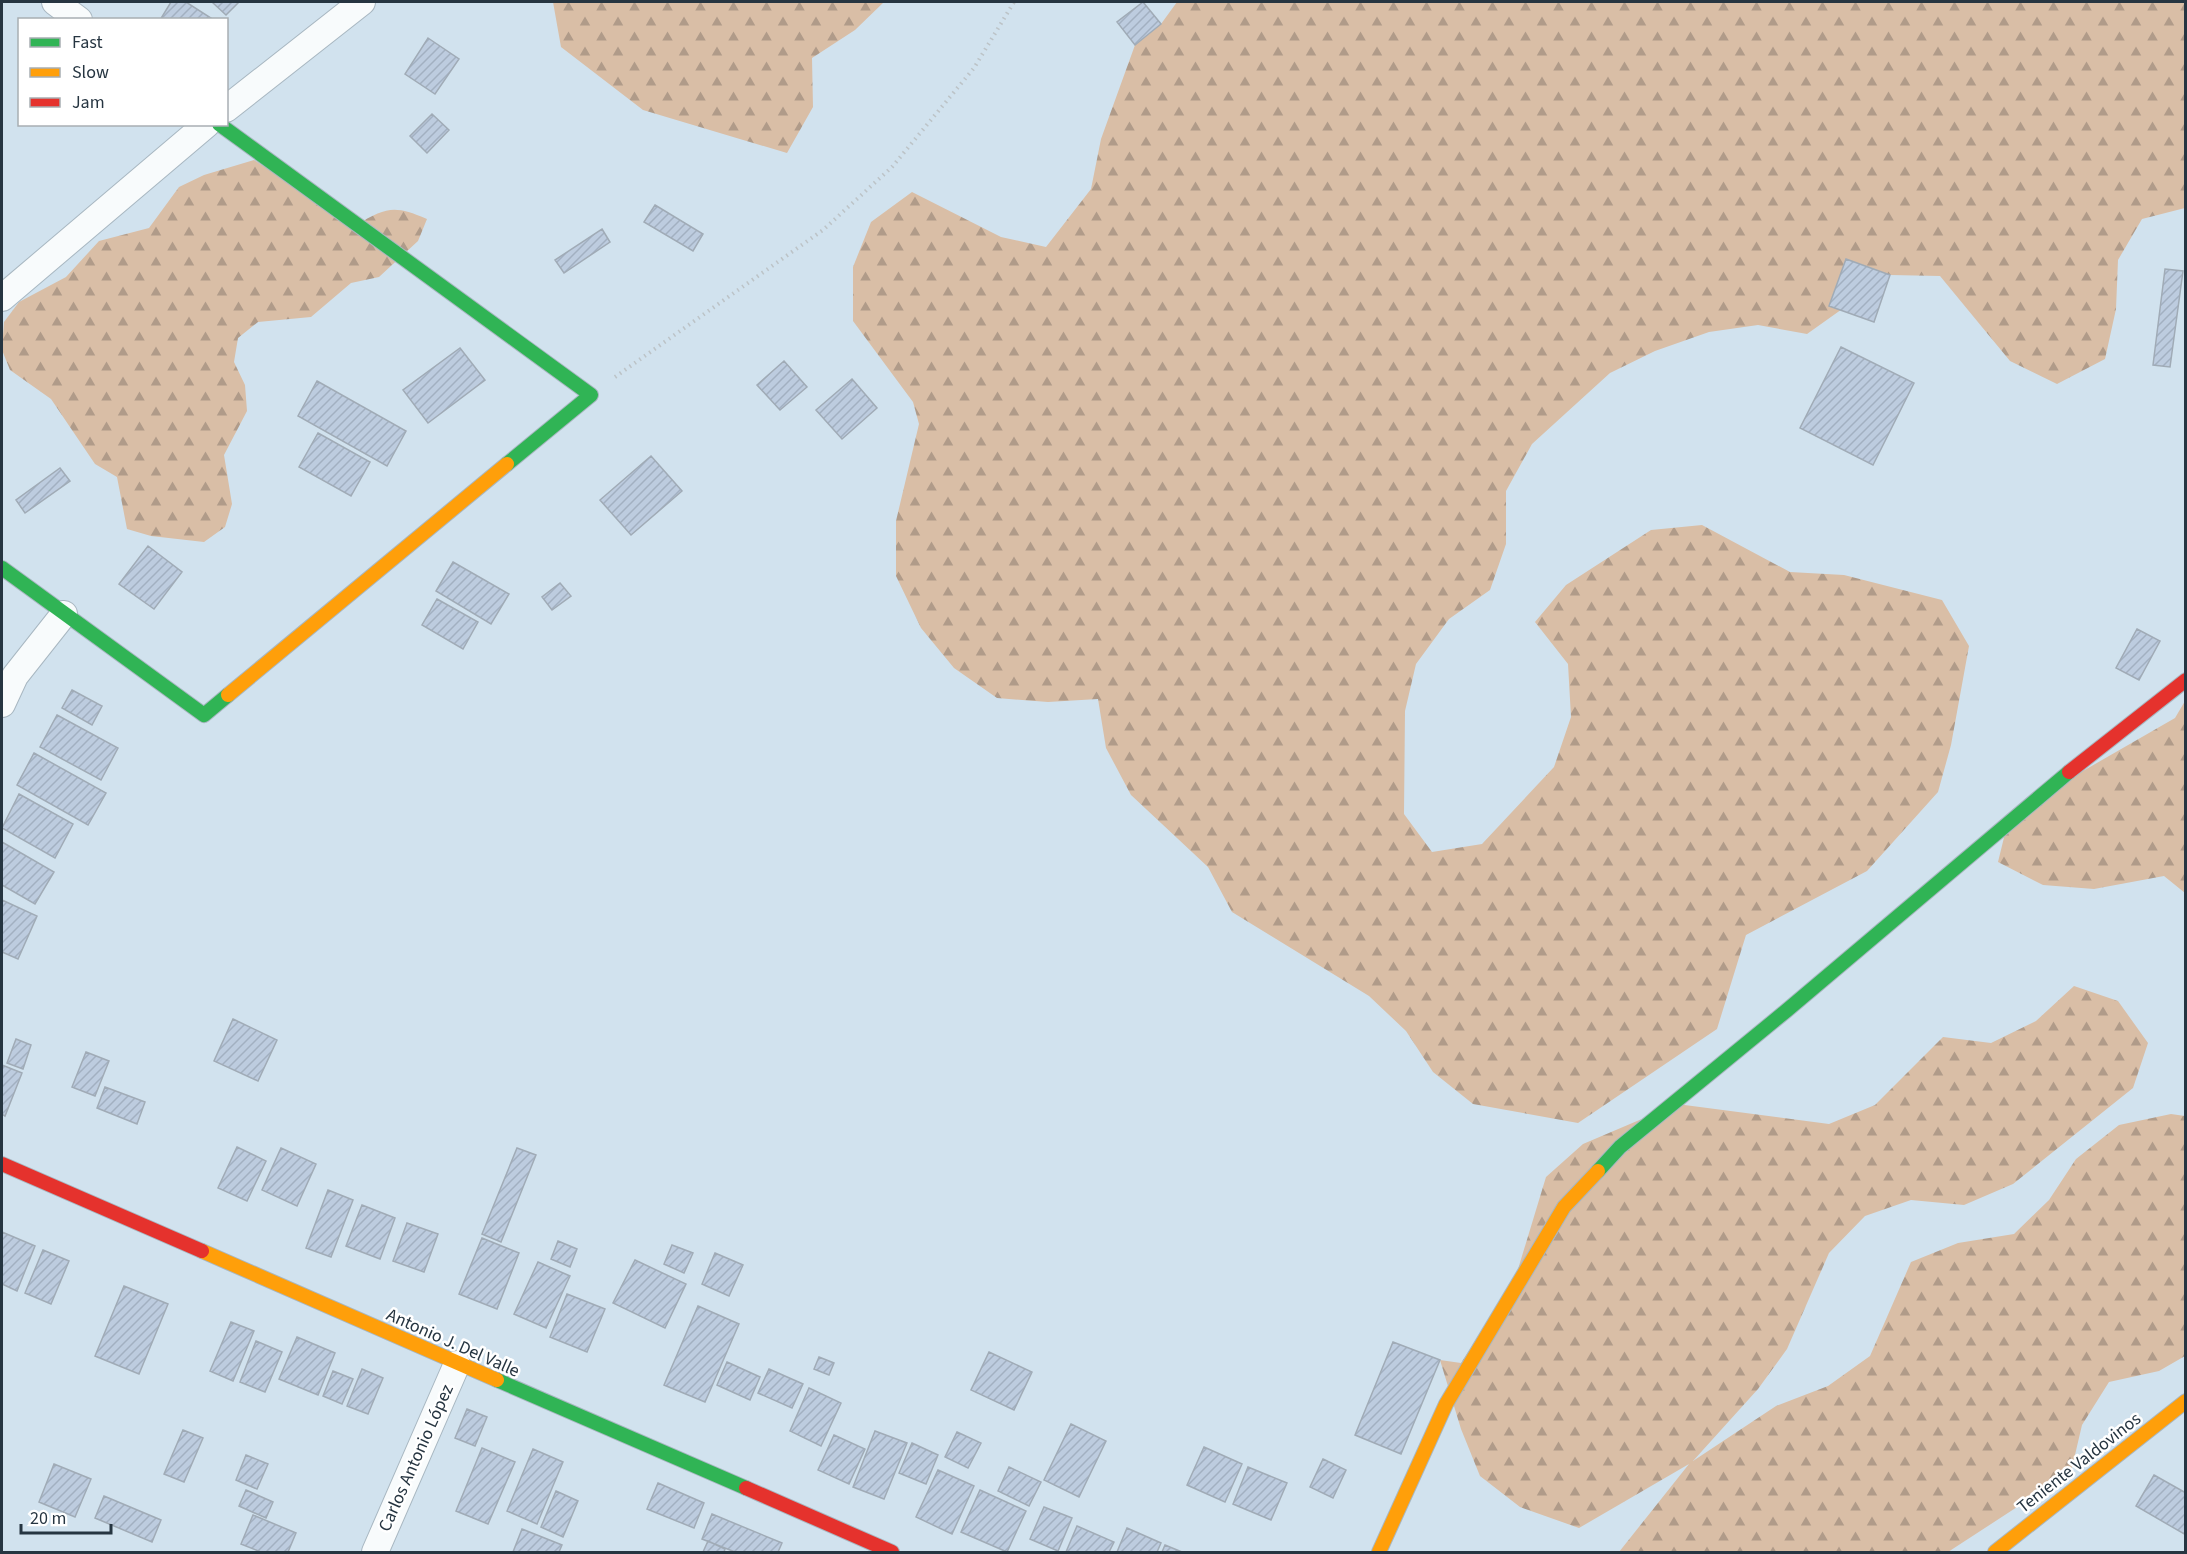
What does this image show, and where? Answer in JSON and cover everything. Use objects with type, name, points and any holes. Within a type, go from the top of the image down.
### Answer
[{"type":"street","points":[[55,2],[76,18]]},
{"type":"street","points":[[228,107],[362,2]]},
{"type":"street","points":[[2,298],[205,126]]},
{"type":"street","points":[[2,568],[204,715],[591,395],[222,126]]},
{"type":"street","points":[[2,704],[15,676],[64,614]]},
{"type":"street","points":[[1379,1552],[1446,1404],[1564,1207],[1620,1147],[1786,1011],[2052,785],[2186,680]]},
{"type":"street","name":"Antonio J. Del Valle","points":[[2,1164],[457,1364],[851,1544],[891,1552]]},
{"type":"street","name":"Carlos Antonio López","points":[[375,1552],[457,1364]]},
{"type":"street","name":"Teniente Valdovinos","points":[[1995,1552],[2186,1401]]},
{"type":"path","points":[[591,395],[823,230],[892,167],[974,68],[1014,2]]},
{"type":"green space","points":[[553,2],[884,2],[855,30],[812,58],[813,107],[787,153],[643,110],[561,47]]},
{"type":"green space","points":[[1177,2],[2185,2],[2185,208],[2142,219],[2118,260],[2116,309],[2105,359],[2057,384],[2010,361],[1940,276],[1890,275],[1807,334],[1758,325],[1709,332],[1655,351],[1610,373],[1532,444],[1506,491],[1506,544],[1490,590],[1449,619],[1416,664],[1405,711],[1404,814],[1432,852],[1482,844],[1554,767],[1571,717],[1568,664],[1535,622],[1566,585],[1651,530],[1702,525],[1790,572],[1844,575],[1942,600],[1969,646],[1951,745],[1938,792],[1867,871],[1746,935],[1717,1029],[1578,1123],[1473,1104],[1433,1072],[1406,1031],[1369,996],[1232,912],[1208,867],[1131,795],[1106,748],[1098,699],[1048,702],[997,698],[954,668],[921,628],[896,576],[896,521],[919,424],[913,402],[853,321],[853,267],[871,222],[912,192],[1001,237],[1046,247],[1091,189],[1101,139],[1135,45],[1161,24]]},
{"type":"green space","points":[[254,160],[356,225],[376,214],[391,210],[427,219],[418,241],[379,277],[351,283],[311,317],[258,322],[238,338],[234,362],[245,385],[247,411],[224,455],[232,504],[225,527],[204,542],[151,536],[127,529],[117,477],[95,464],[51,399],[10,370],[2,350],[4,322],[19,302],[66,277],[99,241],[149,228],[179,187],[204,175]]},
{"type":"green space","points":[[2185,701],[2185,893],[2164,876],[2094,889],[2043,885],[1998,862],[2010,813],[2175,718]]},
{"type":"green space","points":[[2074,986],[2118,1001],[2148,1043],[2133,1088],[2013,1184],[1964,1205],[1911,1200],[1865,1216],[1829,1253],[1787,1349],[1758,1389],[1693,1461],[1776,1406],[1828,1386],[1870,1356],[1911,1262],[1958,1243],[2014,1234],[2049,1200],[2076,1159],[2119,1125],[2171,1114],[2185,1116],[2185,1356],[2159,1371],[2109,1382],[2082,1425],[2071,1472],[1948,1552],[1619,1552],[1689,1464],[1579,1528],[1520,1507],[1480,1476],[1461,1429],[1440,1360],[1461,1363],[1515,1279],[1546,1177],[1583,1144],[1677,1104],[1829,1124],[1875,1105],[1943,1037],[1991,1043],[2036,1021]]},
{"type":"building","points":[[171,2],[186,2],[211,18],[161,18]]},
{"type":"building","points":[[212,2],[239,2],[226,15]]},
{"type":"building","points":[[1143,2],[1161,24],[1135,45],[1117,22]]},
{"type":"building","points":[[428,38],[459,59],[435,94],[405,74]]},
{"type":"building","points":[[432,114],[449,130],[427,153],[410,136]]},
{"type":"building","points":[[655,205],[703,234],[693,251],[644,222]]},
{"type":"building","points":[[602,229],[610,242],[564,273],[555,260]]},
{"type":"building","points":[[1846,259],[1890,275],[1874,322],[1829,306]]},
{"type":"building","points":[[2165,269],[2183,271],[2170,367],[2153,365]]},
{"type":"building","points":[[1841,347],[1914,383],[1873,465],[1800,428]]},
{"type":"building","points":[[460,348],[485,380],[428,423],[403,390]]},
{"type":"building","points":[[784,361],[807,387],[780,410],[757,385]]},
{"type":"building","points":[[852,379],[877,408],[842,439],[816,410]]},
{"type":"building","points":[[317,381],[406,431],[387,466],[298,416]]},
{"type":"building","points":[[318,433],[370,462],[351,496],[299,467]]},
{"type":"building","points":[[651,456],[682,491],[631,535],[600,500]]},
{"type":"building","points":[[60,468],[70,481],[25,513],[16,500]]},
{"type":"building","points":[[148,546],[182,572],[154,609],[119,584]]},
{"type":"building","points":[[453,562],[509,594],[491,624],[436,591]]},
{"type":"building","points":[[560,583],[571,596],[552,610],[542,597]]},
{"type":"building","points":[[437,599],[478,622],[463,649],[422,625]]},
{"type":"building","points":[[2137,629],[2160,641],[2139,680],[2116,668]]},
{"type":"building","points":[[72,690],[102,706],[92,725],[62,708]]},
{"type":"building","points":[[57,715],[118,748],[101,780],[40,747]]},
{"type":"building","points":[[34,753],[106,793],[88,825],[17,785]]},
{"type":"building","points":[[19,794],[73,824],[55,858],[2,828]]},
{"type":"building","points":[[2,842],[54,872],[35,904],[2,885]]},
{"type":"building","points":[[2,900],[37,916],[18,959],[2,952]]},
{"type":"building","points":[[233,1019],[277,1040],[258,1081],[214,1061]]},
{"type":"building","points":[[16,1039],[31,1045],[23,1069],[7,1063]]},
{"type":"building","points":[[86,1052],[109,1061],[95,1096],[72,1087]]},
{"type":"building","points":[[2,1065],[22,1073],[5,1116],[2,1114]]},
{"type":"building","points":[[105,1087],[145,1102],[137,1124],[97,1108]]},
{"type":"building","points":[[237,1147],[266,1161],[247,1201],[218,1188]]},
{"type":"building","points":[[281,1148],[316,1164],[297,1206],[262,1190]]},
{"type":"building","points":[[517,1148],[536,1155],[501,1242],[482,1234]]},
{"type":"building","points":[[328,1190],[353,1200],[331,1257],[306,1248]]},
{"type":"building","points":[[362,1205],[395,1218],[380,1259],[346,1246]]},
{"type":"building","points":[[407,1223],[438,1234],[424,1272],[393,1261]]},
{"type":"building","points":[[2,1232],[35,1246],[17,1291],[2,1284]]},
{"type":"building","points":[[482,1238],[519,1253],[497,1309],[459,1294]]},
{"type":"building","points":[[558,1241],[577,1249],[570,1267],[551,1259]]},
{"type":"building","points":[[672,1245],[693,1253],[684,1273],[664,1264]]},
{"type":"building","points":[[43,1250],[69,1261],[51,1304],[25,1293]]},
{"type":"building","points":[[715,1253],[743,1265],[729,1296],[702,1284]]},
{"type":"building","points":[[635,1260],[686,1284],[665,1328],[613,1303]]},
{"type":"building","points":[[538,1262],[570,1276],[546,1328],[514,1314]]},
{"type":"building","points":[[124,1286],[168,1304],[139,1374],[95,1356]]},
{"type":"building","points":[[567,1294],[605,1309],[587,1352],[550,1337]]},
{"type":"building","points":[[698,1306],[739,1324],[705,1402],[664,1385]]},
{"type":"building","points":[[231,1322],[254,1331],[233,1381],[210,1371]]},
{"type":"building","points":[[297,1337],[335,1353],[318,1395],[279,1379]]},
{"type":"building","points":[[256,1341],[282,1352],[265,1392],[240,1382]]},
{"type":"building","points":[[1393,1342],[1440,1360],[1401,1454],[1355,1435]]},
{"type":"building","points":[[989,1352],[1032,1372],[1014,1410],[971,1390]]},
{"type":"building","points":[[819,1357],[834,1363],[829,1375],[814,1369]]},
{"type":"building","points":[[727,1362],[760,1377],[750,1400],[717,1385]]},
{"type":"building","points":[[362,1369],[383,1378],[368,1414],[347,1406]]},
{"type":"building","points":[[769,1369],[803,1384],[792,1408],[758,1393]]},
{"type":"building","points":[[333,1371],[353,1379],[342,1404],[323,1396]]},
{"type":"building","points":[[809,1388],[841,1403],[821,1446],[790,1431]]},
{"type":"building","points":[[467,1409],[487,1417],[475,1446],[455,1438]]},
{"type":"building","points":[[1071,1424],[1106,1441],[1079,1497],[1044,1480]]},
{"type":"building","points":[[183,1430],[203,1438],[184,1482],[164,1474]]},
{"type":"building","points":[[875,1431],[907,1443],[884,1499],[853,1487]]},
{"type":"building","points":[[957,1432],[981,1443],[968,1468],[945,1457]]},
{"type":"building","points":[[834,1435],[865,1449],[849,1484],[818,1470]]},
{"type":"building","points":[[912,1443],[938,1455],[926,1484],[899,1473]]},
{"type":"building","points":[[1204,1447],[1242,1464],[1225,1502],[1187,1485]]},
{"type":"building","points":[[482,1448],[515,1462],[488,1524],[456,1511]]},
{"type":"building","points":[[533,1449],[563,1462],[537,1524],[507,1511]]},
{"type":"building","points":[[246,1455],[268,1464],[257,1489],[236,1480]]},
{"type":"building","points":[[1323,1459],[1346,1470],[1333,1498],[1310,1487]]},
{"type":"building","points":[[54,1464],[91,1479],[75,1517],[39,1502]]},
{"type":"building","points":[[1009,1467],[1041,1482],[1029,1506],[998,1491]]},
{"type":"building","points":[[1248,1467],[1287,1483],[1271,1520],[1233,1504]]},
{"type":"building","points":[[938,1470],[974,1486],[952,1534],[916,1517]]},
{"type":"building","points":[[2154,1475],[2186,1493],[2186,1535],[2136,1506]]},
{"type":"building","points":[[658,1483],[704,1503],[694,1528],[647,1509]]},
{"type":"building","points":[[246,1490],[273,1502],[266,1518],[239,1506]]},
{"type":"building","points":[[980,1490],[1026,1511],[1007,1552],[961,1532]]},
{"type":"building","points":[[556,1491],[578,1501],[563,1537],[541,1527]]},
{"type":"building","points":[[104,1496],[161,1520],[152,1542],[95,1518]]},
{"type":"building","points":[[1044,1507],[1072,1518],[1058,1551],[1030,1539]]},
{"type":"building","points":[[712,1514],[782,1543],[778,1552],[735,1552],[702,1539]]},
{"type":"building","points":[[253,1515],[296,1533],[288,1552],[261,1552],[241,1544]]},
{"type":"building","points":[[1077,1526],[1114,1542],[1109,1552],[1066,1552]]},
{"type":"building","points":[[1127,1528],[1161,1543],[1157,1552],[1117,1552]]},
{"type":"building","points":[[522,1529],[562,1545],[559,1552],[513,1552]]},
{"type":"building","points":[[708,1541],[725,1549],[724,1552],[703,1552]]},
{"type":"building","points":[[1165,1545],[1182,1552],[1162,1552]]},
{"type":"traffic: fast","points":[[222,126],[591,395],[507,464]]},
{"type":"traffic: fast","points":[[2,568],[204,715],[228,695]]},
{"type":"traffic: fast","points":[[1598,1171],[1620,1147],[1786,1011],[2069,772]]},
{"type":"traffic: fast","points":[[497,1380],[746,1488]]},
{"type":"traffic: slow","points":[[228,695],[507,464]]},
{"type":"traffic: slow","points":[[1379,1552],[1446,1404],[1564,1207],[1598,1171]]},
{"type":"traffic: slow","points":[[202,1251],[497,1380]]},
{"type":"traffic: slow","points":[[1995,1552],[2186,1401]]},
{"type":"traffic: jam","points":[[2069,772],[2186,680]]},
{"type":"traffic: jam","points":[[2,1164],[202,1251]]},
{"type":"traffic: jam","points":[[746,1488],[892,1552]]}]
